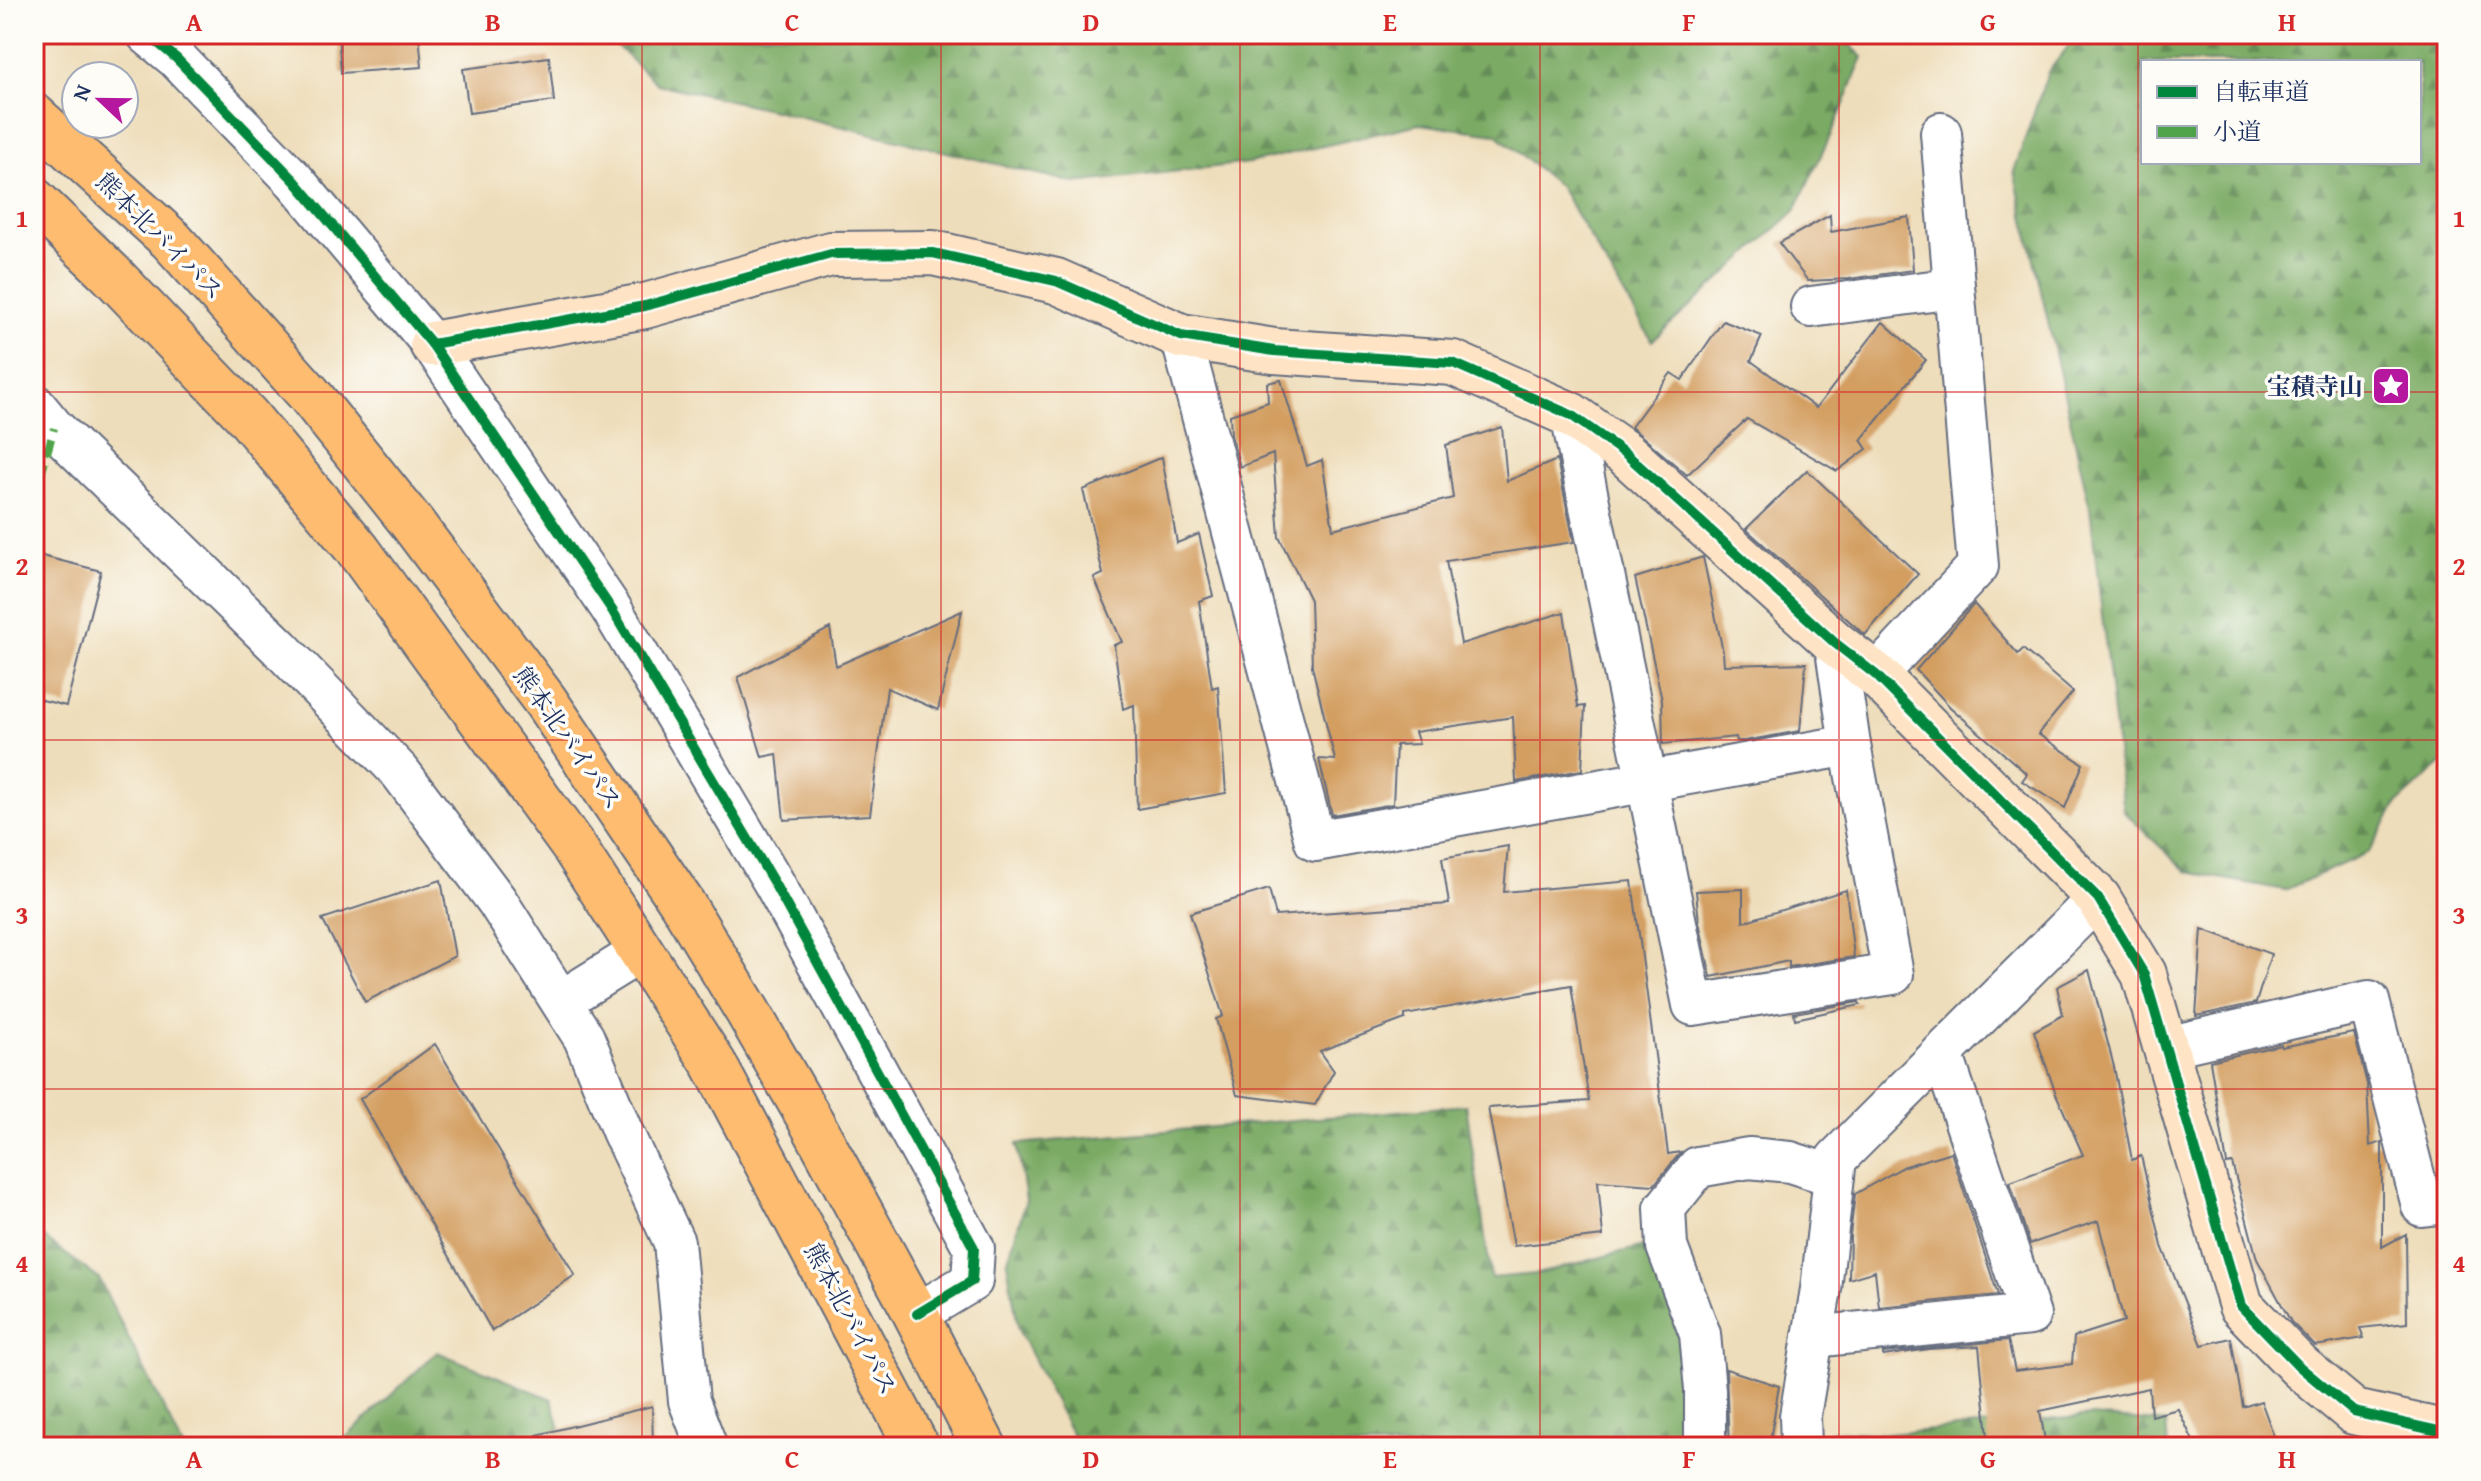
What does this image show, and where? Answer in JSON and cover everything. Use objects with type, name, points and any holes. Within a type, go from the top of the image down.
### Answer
[{"type":"highway","name":"熊本北バイパス","points":[[34,116],[171,240],[309,394],[412,523],[546,702],[690,917],[812,1123],[917,1314],[984,1447]]},
{"type":"highway","name":"熊本北バイパス","points":[[34,200],[110,273],[247,416],[358,550],[575,849],[714,1064],[917,1447]]},
{"type":"street","points":[[147,34],[176,58],[295,181],[432,344],[621,624],[774,883],[974,1248],[972,1281],[917,1314]]},
{"type":"street","points":[[1876,675],[1978,566],[1941,133]]},
{"type":"street","points":[[432,344],[645,306],[831,254],[933,253],[1056,281],[1181,336],[1274,351],[1453,363],[1571,415],[1626,454],[1835,643],[1876,675],[2098,898],[2144,974],[2241,1306],[2300,1367],[2354,1412],[2447,1433]]},
{"type":"street","points":[[1811,307],[1954,288]]},
{"type":"street","points":[[1181,336],[1315,841],[1850,745]]},
{"type":"street","points":[[34,404],[54,428],[279,647],[400,772],[497,901],[584,1038],[622,1131],[674,1242],[689,1401],[707,1447]]},
{"type":"street","points":[[1571,415],[1693,1005],[1893,974],[1850,745],[1835,643]]},
{"type":"street","points":[[1801,1447],[1800,1416],[1836,1159],[2098,898]]},
{"type":"street","points":[[561,1001],[642,951]]},
{"type":"street","points":[[2166,1047],[2369,1001],[2422,1206],[2447,1203]]},
{"type":"street","points":[[1813,1337],[2030,1315],[1942,1053]]},
{"type":"street","points":[[1705,1447],[1705,1390],[1700,1334],[1667,1247],[1665,1208],[1698,1167],[1749,1158],[1790,1162],[1834,1176]]},
{"type":"green space","points":[[604,34],[1838,34],[1863,57],[1795,211],[1652,341],[1560,187],[1496,134],[1419,124],[1249,163],[1075,183],[657,84]]},
{"type":"green space","points":[[2078,34],[2447,34],[2447,759],[2397,804],[2369,852],[2285,890],[2187,872],[2124,812],[2090,508],[2014,171],[2048,72]]},
{"type":"green space","points":[[1466,1105],[1491,1278],[1537,1274],[1648,1245],[1693,1372],[1693,1447],[1078,1447],[1019,1331],[1007,1263],[1026,1200],[1017,1144]]},
{"type":"green space","points":[[34,1230],[99,1279],[183,1447],[34,1447]]},
{"type":"green space","points":[[437,1352],[552,1399],[565,1447],[336,1447]]},
{"type":"green space","points":[[2092,1416],[2166,1423],[2168,1447],[1824,1447],[1830,1431],[1888,1434]]},
{"type":"building","points":[[338,34],[419,34],[422,67],[341,73]]},
{"type":"building","points":[[549,57],[554,101],[469,113],[463,69]]},
{"type":"building","points":[[1830,215],[1831,232],[1909,217],[1913,270],[1808,281],[1779,243]]},
{"type":"building","points":[[1723,321],[1762,336],[1751,361],[1816,408],[1883,322],[1926,360],[1861,440],[1867,449],[1837,471],[1747,419],[1687,475],[1631,427],[1671,373],[1682,380]]},
{"type":"building","points":[[1281,380],[1307,466],[1322,460],[1333,529],[1453,498],[1446,445],[1502,427],[1507,481],[1557,460],[1574,542],[1446,561],[1461,644],[1564,612],[1578,707],[1585,706],[1582,770],[1516,782],[1513,717],[1415,732],[1419,744],[1396,745],[1393,804],[1332,815],[1319,759],[1335,760],[1312,666],[1310,600],[1279,537],[1273,454],[1240,467],[1231,435],[1230,415],[1268,402],[1267,383]]},
{"type":"building","points":[[1162,457],[1177,543],[1199,534],[1213,596],[1199,601],[1212,688],[1218,686],[1226,793],[1137,809],[1134,705],[1123,709],[1114,645],[1122,642],[1094,578],[1103,574],[1083,490]]},
{"type":"building","points":[[1807,470],[1918,574],[1865,635],[1746,529]]},
{"type":"building","points":[[34,554],[101,571],[66,706],[34,698]]},
{"type":"building","points":[[1703,557],[1724,665],[1806,663],[1800,731],[1744,741],[1737,741],[1736,737],[1663,744],[1662,700],[1635,578]]},
{"type":"building","points":[[1974,604],[2018,654],[2023,649],[2073,692],[2038,734],[2083,764],[2065,808],[2022,781],[2027,774],[1950,707],[1916,670]]},
{"type":"building","points":[[962,611],[938,710],[887,688],[870,815],[784,820],[777,754],[762,757],[738,677],[830,628],[836,666]]},
{"type":"building","points":[[1508,846],[1504,892],[1632,881],[1668,1154],[1681,1152],[1654,1185],[1598,1181],[1603,1236],[1514,1246],[1488,1108],[1589,1101],[1571,985],[1405,1015],[1405,1019],[1320,1051],[1334,1071],[1315,1105],[1237,1095],[1216,1019],[1223,1016],[1190,913],[1269,889],[1276,916],[1449,904],[1442,858]]},
{"type":"building","points":[[441,880],[455,956],[365,1002],[322,919]]},
{"type":"building","points":[[1743,889],[1743,922],[1846,890],[1854,957],[1789,967],[1789,961],[1711,977],[1696,891]]},
{"type":"building","points":[[2202,929],[2271,954],[2256,1003],[2196,1016]]},
{"type":"building","points":[[2089,970],[2114,1067],[2132,1160],[2141,1156],[2162,1246],[2202,1345],[2231,1338],[2243,1407],[2261,1401],[2278,1447],[2196,1447],[2178,1409],[2151,1416],[2149,1388],[2040,1411],[2046,1447],[1989,1447],[1979,1346],[1883,1356],[1883,1353],[2008,1340],[2015,1371],[2072,1364],[2074,1337],[2124,1321],[2098,1221],[2030,1244],[2010,1182],[2083,1155],[2056,1094],[2034,1031],[2063,1015],[2057,987]]},
{"type":"building","points":[[1859,1002],[1860,1005],[1795,1019],[1794,1013]]},
{"type":"building","points":[[2354,1033],[2367,1084],[2370,1146],[2382,1142],[2382,1247],[2406,1234],[2407,1323],[2360,1328],[2364,1338],[2315,1346],[2291,1322],[2257,1259],[2232,1163],[2227,1164],[2210,1061]]},
{"type":"building","points":[[435,1044],[575,1275],[492,1331],[360,1099]]},
{"type":"building","points":[[1951,1152],[1998,1295],[1879,1307],[1875,1271],[1849,1279],[1855,1194],[1905,1166]]},
{"type":"building","points":[[1726,1369],[1779,1386],[1769,1447],[1729,1447]]},
{"type":"building","points":[[652,1406],[653,1447],[538,1447],[537,1435]]},
{"type":"marked path","points":[[34,500],[54,428]]},
{"type":"cycle path","points":[[147,34],[176,58],[295,181],[432,344],[612,610],[774,883],[974,1248],[972,1281],[917,1314]]},
{"type":"cycle path","points":[[432,344],[645,306],[831,254],[933,253],[1056,281],[1181,336],[1274,351],[1453,363],[1571,415],[1626,454],[1835,643],[1876,675],[2098,898],[2144,974],[2241,1306],[2300,1367],[2354,1412],[2447,1433]]},
{"type":"place","name":"宝積寺山","points":[[2391,386]]}]
